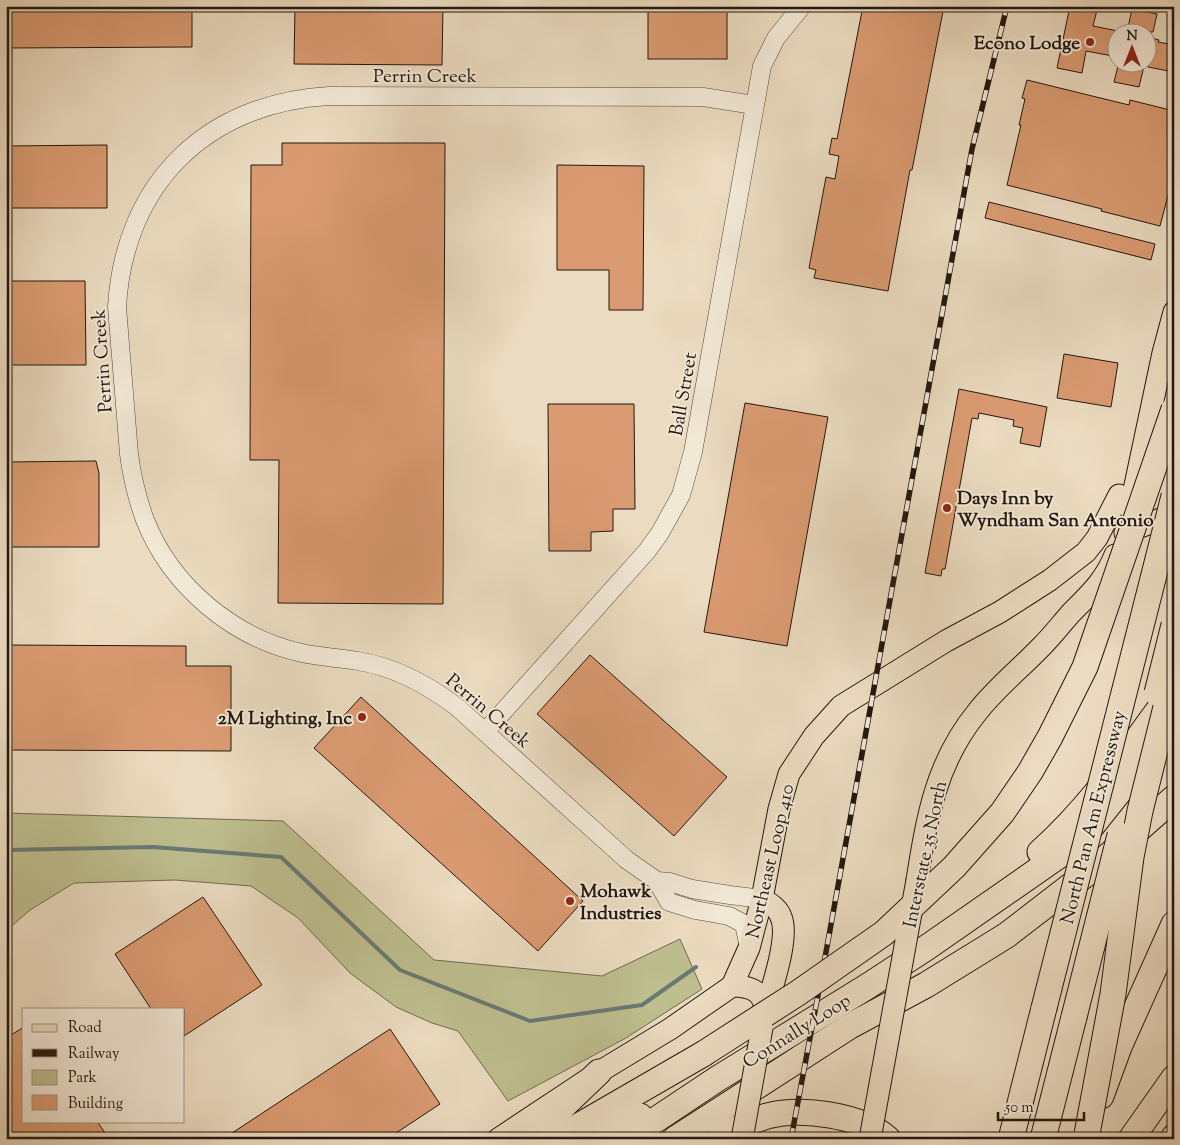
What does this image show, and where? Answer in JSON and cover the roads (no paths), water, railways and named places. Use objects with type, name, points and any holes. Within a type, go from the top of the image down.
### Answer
[{"type":"highway","points":[[556,1139],[703,1054],[798,993],[884,933],[954,867],[1002,813],[1030,772],[1050,737],[1085,667],[1174,409]]},
{"type":"highway","name":"North Pan Am Expressway","points":[[1011,1139],[1174,496]]},
{"type":"highway","name":"North Pan Am Expressway","points":[[1043,1138],[1174,625]]},
{"type":"highway","points":[[1086,1136],[1113,994],[1131,857],[1140,811],[1174,675]]},
{"type":"highway","points":[[964,920],[1063,832],[1104,783],[1174,688]]},
{"type":"highway","points":[[964,920],[1080,841],[1154,749],[1174,717]]},
{"type":"highway","points":[[675,1139],[850,1026],[926,985],[1007,935],[1099,864],[1169,801]]},
{"type":"highway","name":"Connally Loop","points":[[627,1139],[717,1079],[930,946],[964,920]]},
{"type":"highway","points":[[1086,1136],[1119,1047],[1170,931]]},
{"type":"highway","points":[[602,1139],[714,1072],[868,986]]},
{"type":"highway","points":[[587,1139],[703,1054]]},
{"type":"highway","points":[[529,1139],[599,1072]]},
{"type":"highway","points":[[1131,1139],[1174,1078]]},
{"type":"highway","points":[[719,1139],[766,1116],[786,1113],[818,1113],[853,1120],[888,1139]]},
{"type":"main road","name":"Interstate 35 North","points":[[1071,613],[1100,557],[1117,517],[1119,495],[1174,312]]},
{"type":"main road","name":"Interstate 35 North","points":[[870,1139],[927,818],[942,769],[978,710],[1043,646],[1071,613],[1098,586],[1109,570],[1125,533],[1163,353]]},
{"type":"main road","name":"Northeast Loop 410","points":[[732,986],[749,948],[762,899],[779,809],[789,774],[814,736],[841,706],[946,641],[1000,612],[1050,580],[1086,552],[1097,538],[1119,495]]},
{"type":"main road","points":[[1125,533],[1174,515]]},
{"type":"main road","points":[[742,1139],[764,1020],[784,935],[782,917],[773,905],[762,899]]},
{"type":"main road","points":[[498,1139],[599,1072],[670,1029],[732,986],[753,988],[761,997],[764,1020]]},
{"type":"street","name":"Ball Street","points":[[485,732],[647,551],[668,521],[681,495],[694,452],[762,66],[767,54],[787,24],[802,6]]},
{"type":"street","name":"Perrin Creek","points":[[749,948],[744,924],[729,916],[695,910],[669,902],[658,881],[627,860],[440,694],[401,673],[358,661],[301,653],[279,646],[236,626],[199,598],[168,563],[156,543],[143,514],[132,477],[117,307],[122,263],[136,221],[158,183],[187,150],[223,124],[264,107],[285,101],[329,96],[703,97],[754,105]]},
{"type":"street","name":"Perrin Creek","points":[[658,881],[670,882],[692,889],[762,899]]},
{"type":"waterway","points":[[6,850],[153,847],[281,857],[400,970],[530,1021],[642,1005],[696,967]]},
{"type":"railway","points":[[791,1139],[972,149],[1007,6]]},
{"type":"place","name":"Econo Lodge","points":[[1090,42]]},
{"type":"place","name":"Days Inn by Wyndham San Antonio","points":[[947,508]]},
{"type":"place","name":"2M Lighting, Inc","points":[[362,717]]},
{"type":"place","name":"Mohawk Industries","points":[[570,901]]}]
